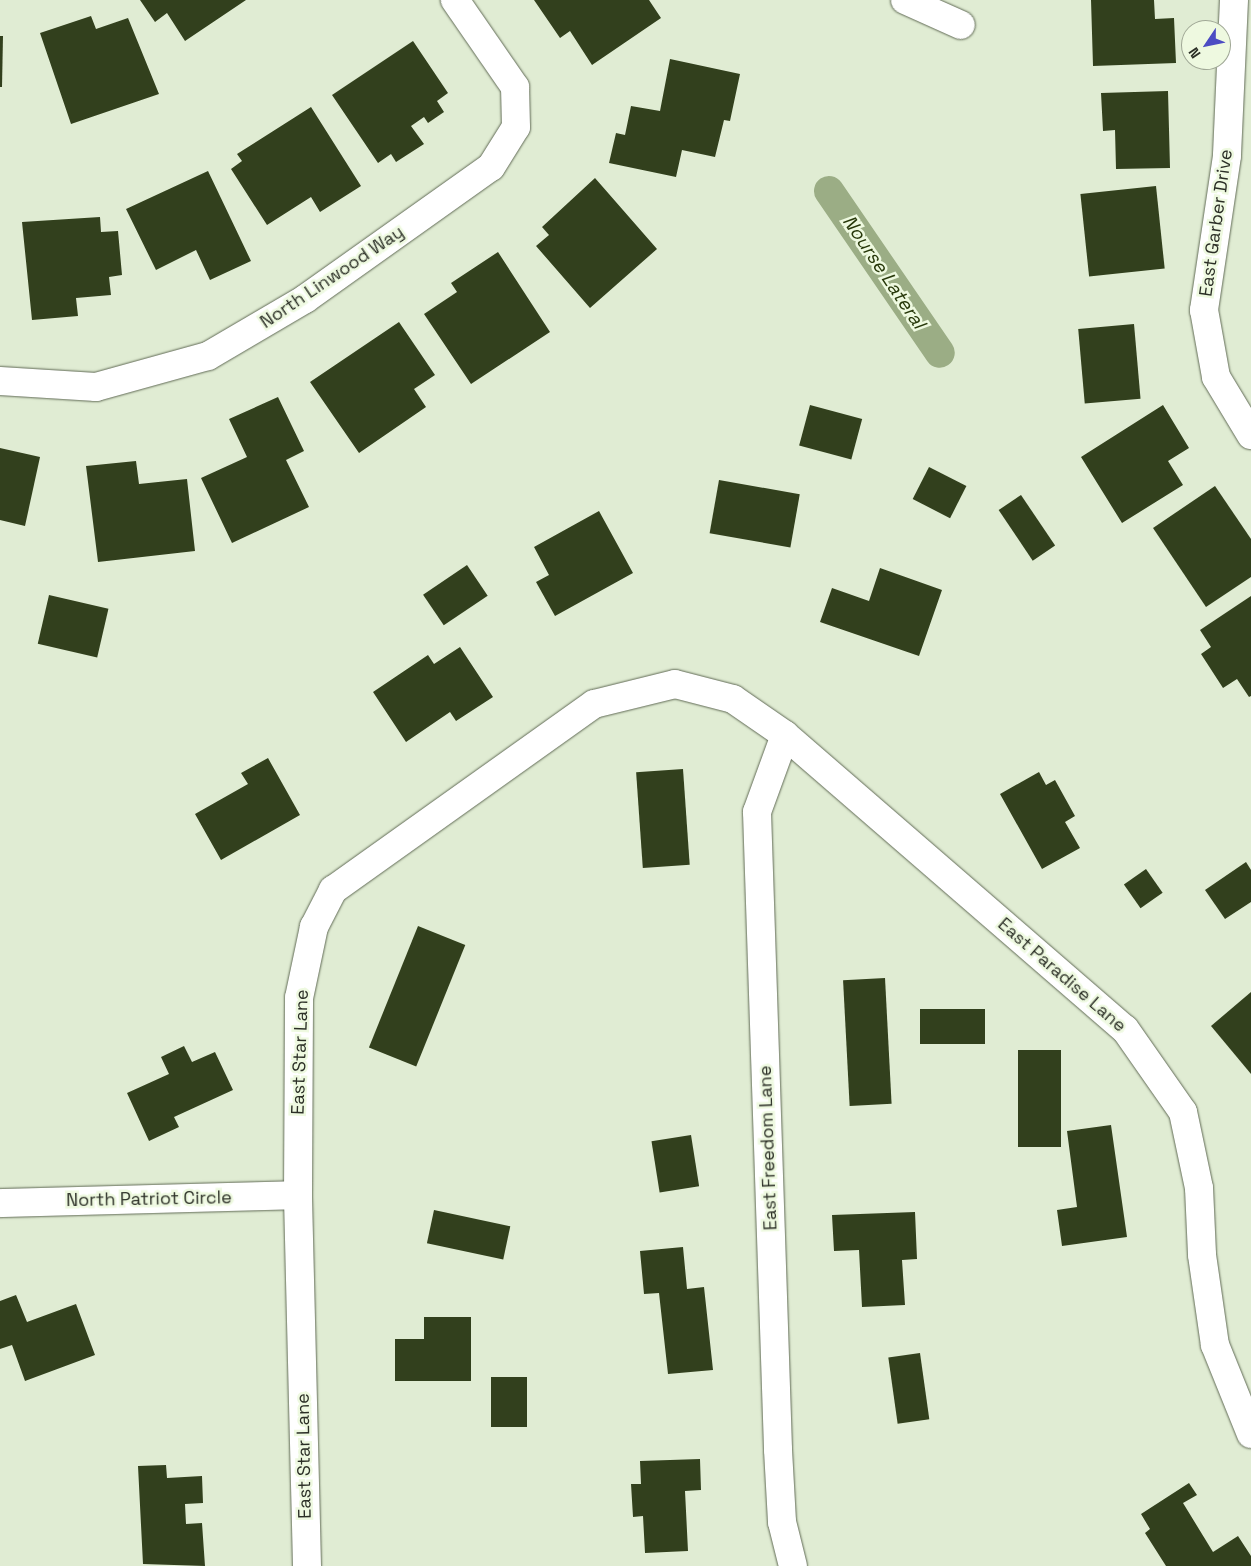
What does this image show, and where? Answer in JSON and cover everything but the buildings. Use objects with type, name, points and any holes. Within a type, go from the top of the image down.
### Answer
[{"type":"street","name":"North Linwood Way","points":[[0,381],[96,387],[208,356],[305,299],[491,167],[516,127],[515,87],[455,0]]},
{"type":"street","points":[[905,0],[962,25]]},
{"type":"street","name":"East Garber Drive","points":[[1234,0],[1227,156],[1204,310],[1216,377],[1251,435]]},
{"type":"street","name":"East Star Lane","points":[[307,1566],[298,1195],[299,998],[314,927],[333,890],[594,704],[676,684],[733,699],[785,735]]},
{"type":"street","name":"East Paradise Lane","points":[[785,735],[1125,1029],[1183,1112],[1199,1188],[1202,1255],[1215,1345],[1251,1434]]},
{"type":"street","name":"East Freedom Lane","points":[[785,735],[757,812],[778,1450],[782,1522],[792,1566]]},
{"type":"street","name":"North Patriot Circle","points":[[0,1203],[298,1195]]},
{"type":"waterway","name":"Nourse Lateral","points":[[829,191],[940,353]]}]
